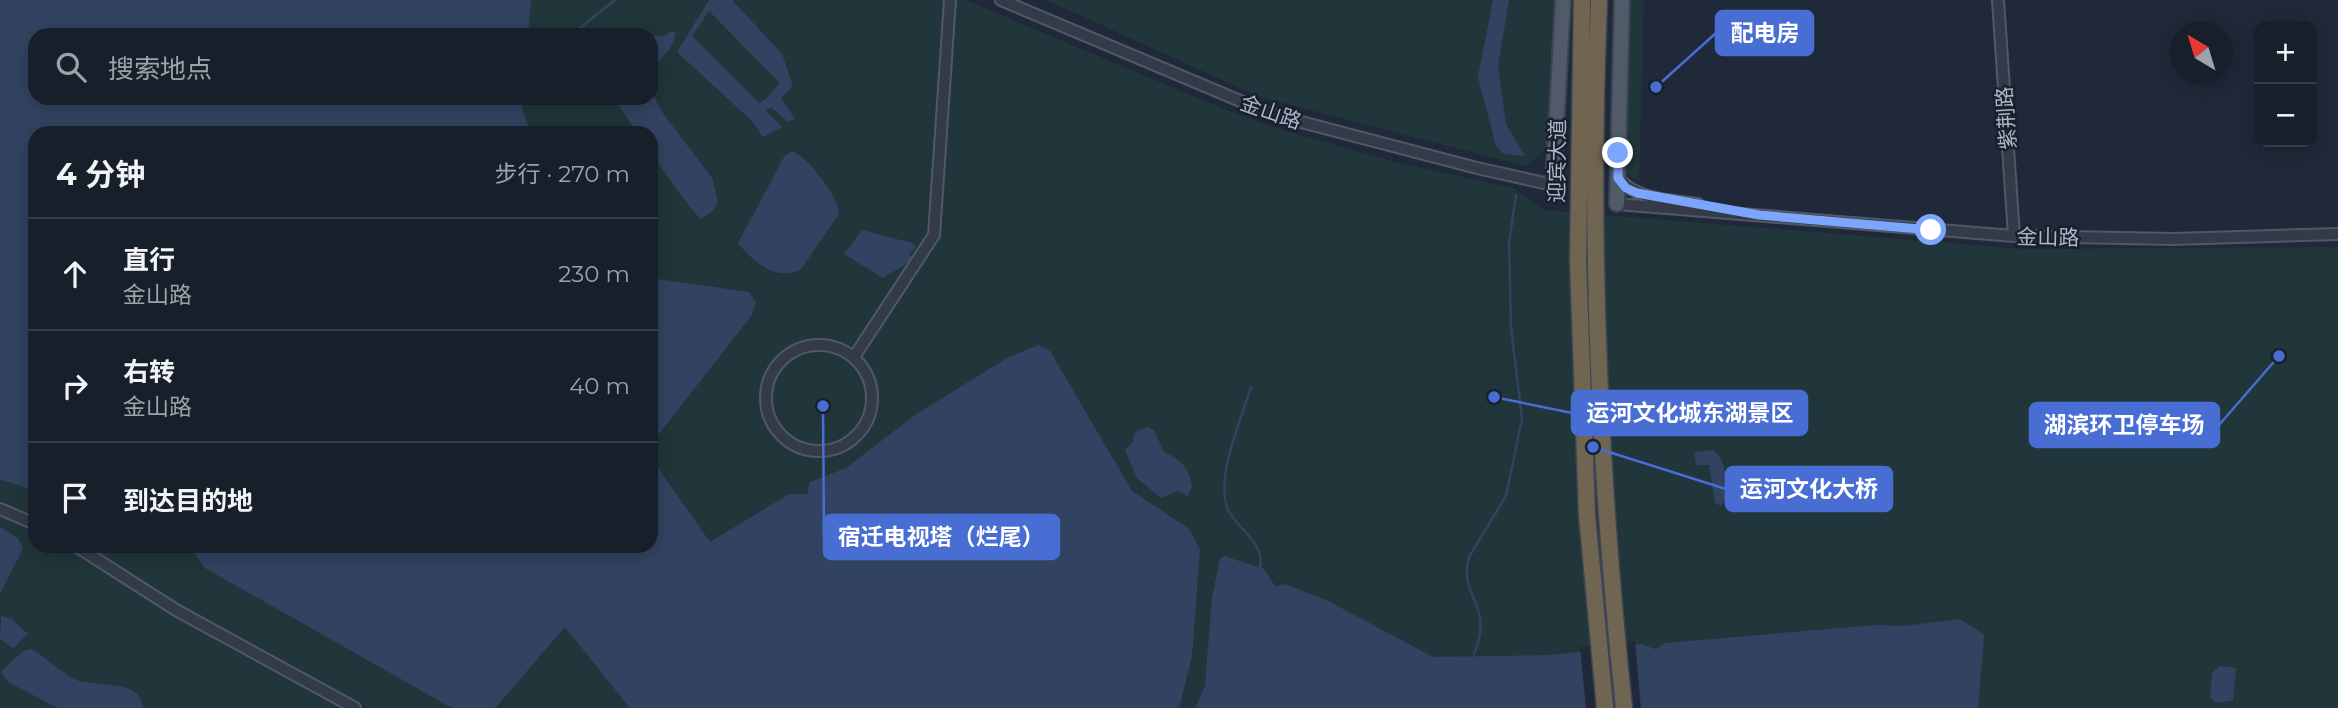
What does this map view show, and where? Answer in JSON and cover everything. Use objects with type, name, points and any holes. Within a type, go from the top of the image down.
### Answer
[{"type":"highway","points":[[1572,0],[1571,197],[1578,261]]},
{"type":"highway","name":"迎宾大道","points":[[1582,0],[1578,261],[1580,323],[1587,515],[1605,708]]},
{"type":"highway","name":"迎宾大道","points":[[1599,0],[1597,320],[1605,501],[1624,708]]},
{"type":"highway","points":[[1596,249],[1610,0]]},
{"type":"main road","points":[[1553,185],[1563,0]]},
{"type":"main road","points":[[1617,204],[1622,0]]},
{"type":"street","points":[[854,357],[934,235],[950,0]]},
{"type":"street","name":"金山路","points":[[1001,0],[1271,114],[1463,165],[1553,185]]},
{"type":"street","name":"紫荆路","points":[[1998,0],[2014,236]]},
{"type":"street","name":"金山路","points":[[1618,178],[1626,188],[1637,193],[1759,215]]},
{"type":"street","name":"金山路","points":[[1617,204],[2014,236],[2174,239],[2338,234]]},
{"type":"street","points":[[823,344],[840,348],[854,357],[865,370],[872,393],[869,417],[860,432],[848,443],[825,450],[801,449],[786,441],[775,429],[767,413],[765,396],[768,379],[777,364],[790,353],[806,346],[823,344]]},
{"type":"street","points":[[0,509],[28,521]]},
{"type":"street","points":[[87,553],[176,610],[355,708]]},
{"type":"green space","points":[[0,0],[966,0],[1221,108],[1282,130],[1399,163],[1513,188],[1544,210],[2023,249],[2338,247],[2338,708],[0,708]]},
{"type":"green space","points":[[1046,0],[1565,0],[1561,139],[1525,166],[1260,97]]},
{"type":"green space","points":[[1618,0],[1644,0],[1639,182],[1614,165],[1610,154]]},
{"type":"water","points":[[0,0],[531,0],[529,28],[28,28],[28,105],[522,105],[528,126],[28,126],[28,489],[0,479]]},
{"type":"water","points":[[709,0],[732,0],[782,54],[793,86],[781,98],[795,119],[788,122],[771,107],[766,111],[782,127],[763,137],[752,121],[677,52]],"holes":[[[709,11],[780,83],[759,103],[692,36]]]},
{"type":"water","points":[[1493,0],[1509,0],[1498,67],[1506,124],[1525,156],[1504,154],[1496,146],[1478,77]]},
{"type":"water","points":[[673,31],[676,34],[670,49],[658,62],[658,36]]},
{"type":"water","points":[[658,104],[712,178],[718,201],[714,210],[701,219],[658,162],[658,126],[632,126],[619,105]]},
{"type":"water","points":[[792,151],[822,178],[834,198],[839,214],[801,269],[783,273],[758,263],[738,243],[784,157]]},
{"type":"water","points":[[862,230],[912,243],[916,247],[909,254],[914,259],[883,278],[844,254]]},
{"type":"water","points":[[658,279],[749,292],[756,302],[752,315],[658,435]]},
{"type":"water","points":[[1038,345],[1050,351],[1132,491],[1189,529],[1200,550],[1192,656],[1179,708],[630,708],[565,627],[495,708],[452,708],[205,568],[194,553],[658,553],[658,468],[710,542],[789,494],[807,494],[810,482],[846,468],[915,415],[1007,358]]},
{"type":"water","points":[[1147,427],[1154,430],[1164,452],[1180,461],[1186,469],[1192,487],[1187,496],[1178,491],[1161,498],[1137,478],[1125,450],[1133,442],[1134,433]]},
{"type":"water","points":[[1713,450],[1723,464],[1729,497],[1721,506],[1715,503],[1709,465],[1696,465],[1694,452]]},
{"type":"water","points":[[0,527],[18,538],[23,549],[0,593]]},
{"type":"water","points":[[1224,556],[1264,569],[1275,586],[1285,584],[1328,601],[1433,657],[1552,655],[1641,644],[1655,649],[1666,643],[1875,625],[1904,626],[1960,619],[1984,635],[1978,708],[1195,708],[1205,686],[1212,597],[1220,559]]},
{"type":"water","points":[[1,616],[11,618],[28,634],[13,648],[0,639]]},
{"type":"water","points":[[31,649],[72,678],[134,691],[143,708],[58,708],[8,682],[1,672],[23,651]]},
{"type":"water","points":[[2220,666],[2236,668],[2233,700],[2217,703],[2210,698],[2212,673]]},
{"type":"pier","points":[[1635,641],[1641,708],[1586,708],[1580,647]]},
{"type":"waterway","points":[[580,28],[615,0]]},
{"type":"waterway","points":[[1474,654],[1481,623],[1468,583],[1469,557],[1506,496],[1522,419],[1511,327],[1509,242],[1516,195]]},
{"type":"waterway","points":[[1251,387],[1231,447],[1224,494],[1231,515],[1258,549],[1260,567]]},
{"type":"place","name":"配电房","points":[[1656,87]]},
{"type":"place","name":"湖滨环卫停车场","points":[[2279,356]]},
{"type":"place","name":"运河文化城东湖景区","points":[[1494,397]]},
{"type":"place","name":"宿迁电视塔（烂尾）","points":[[823,406]]},
{"type":"place","name":"运河文化大桥","points":[[1593,447]]},
{"type":"route","points":[[1618,153],[1618,178],[1626,188],[1637,193],[1759,215],[1931,230]]}]
